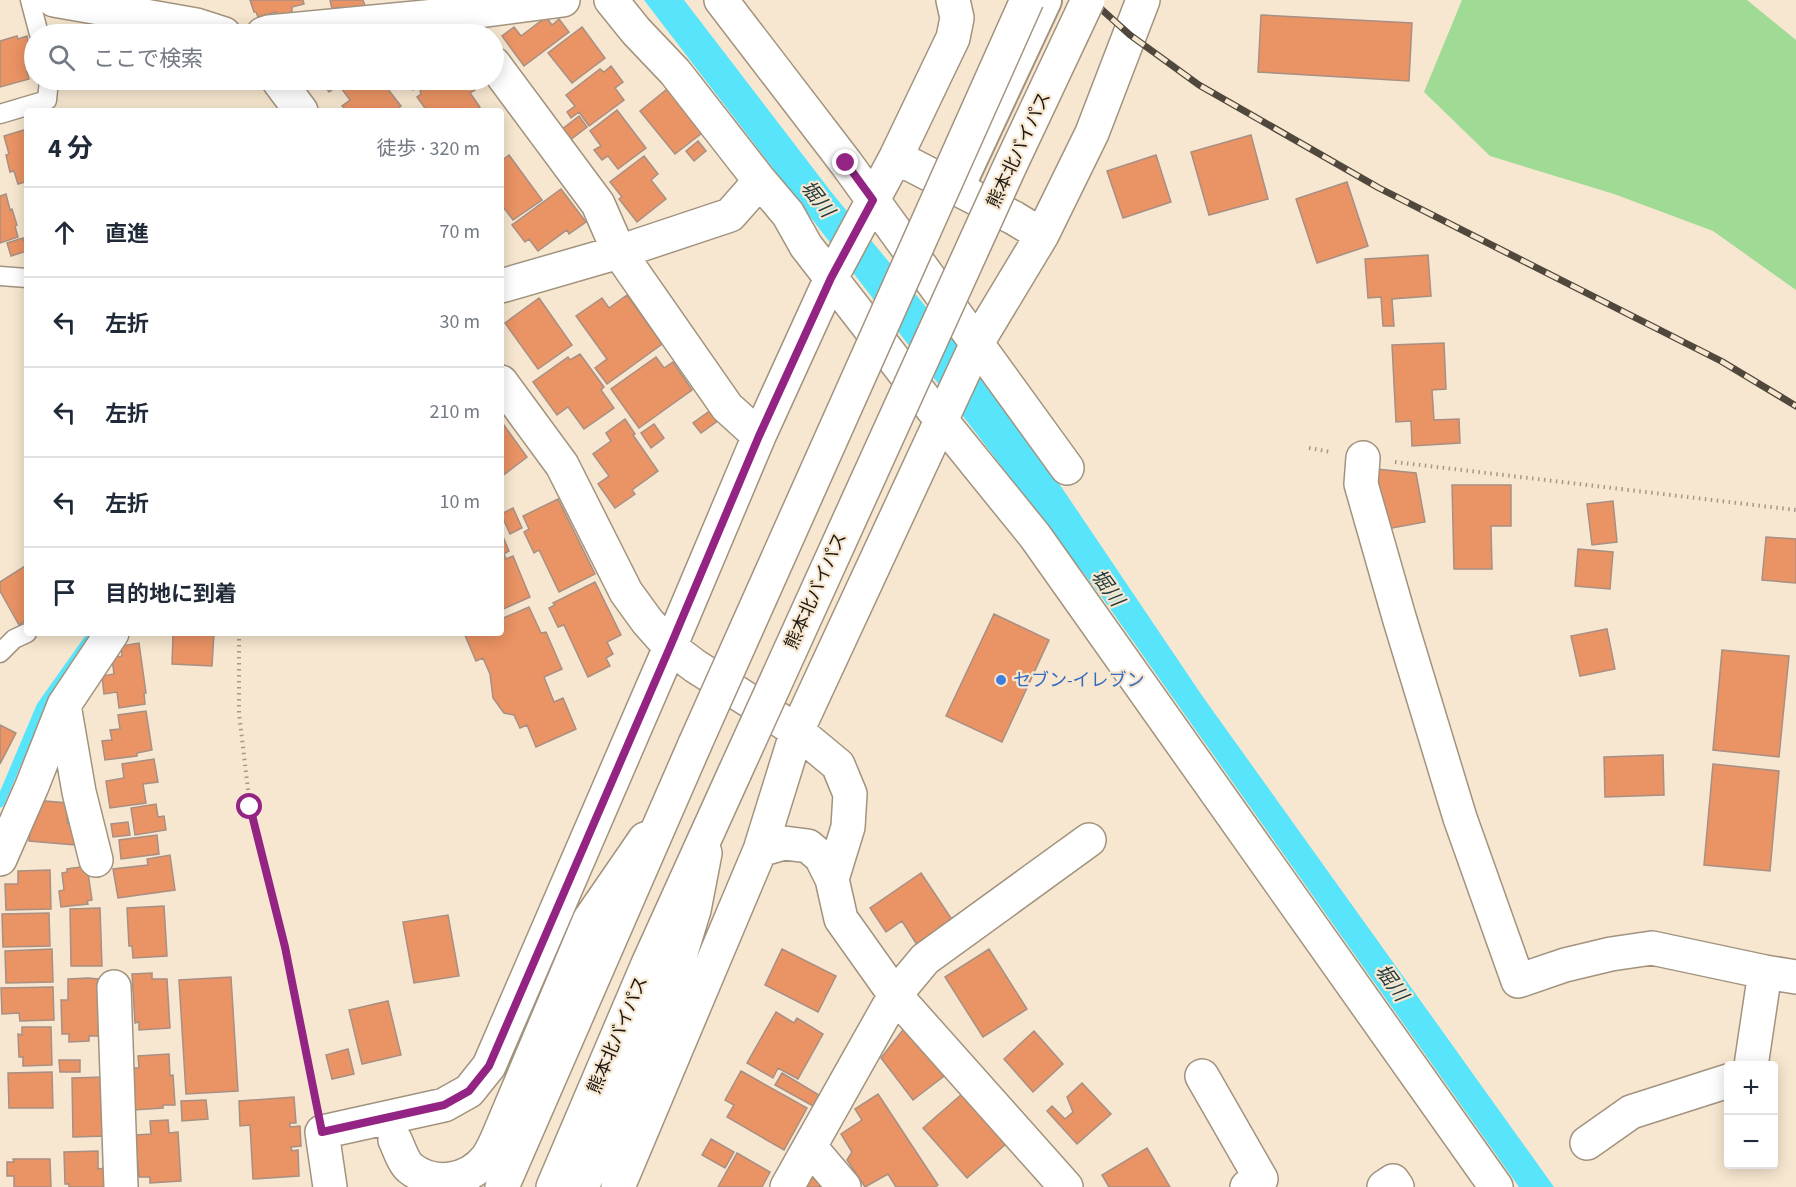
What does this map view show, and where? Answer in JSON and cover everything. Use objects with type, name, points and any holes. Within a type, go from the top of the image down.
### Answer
[{"type":"main road","points":[[54,0],[190,24]]},
{"type":"main road","points":[[464,24],[563,0]]},
{"type":"main road","points":[[612,0],[636,31],[675,72],[788,214],[807,246],[836,270],[944,413],[1035,536],[1496,1187]]},
{"type":"main road","points":[[721,0],[872,203],[924,268],[975,346],[1067,468]]},
{"type":"main road","points":[[330,1187],[322,1132],[392,1128],[469,1091],[489,1066],[759,436],[836,270],[896,157],[953,38],[957,18],[953,0]]},
{"type":"main road","points":[[502,1187],[695,744],[1028,0]]},
{"type":"main road","name":"熊本北バイパス","points":[[553,1187],[648,964],[1004,179],[1088,0]]},
{"type":"main road","points":[[618,1187],[760,850],[797,731],[975,346],[1042,235],[1092,133],[1143,0]]},
{"type":"main road","points":[[504,77],[598,204],[619,252],[727,408],[759,436]]},
{"type":"main road","points":[[285,90],[299,108]]},
{"type":"main road","points":[[896,157],[1014,218],[1042,235]]},
{"type":"main road","points":[[504,285],[619,252],[730,214],[760,181]]},
{"type":"main road","points":[[504,386],[562,465],[626,592],[647,621],[670,647],[695,666],[797,731],[838,765],[850,794],[848,827],[832,879]]},
{"type":"main road","points":[[1363,458],[1361,484],[1399,617],[1460,818],[1518,981],[1565,964],[1652,948],[1780,974],[1752,1061]]},
{"type":"main road","points":[[0,859],[64,705],[106,636]]},
{"type":"main road","points":[[64,705],[79,792],[96,860]]},
{"type":"main road","points":[[392,1128],[408,1167],[428,1180],[450,1182],[470,1173],[487,1158],[590,919],[671,800]]},
{"type":"main road","points":[[582,1187],[672,982],[694,910],[711,825]]},
{"type":"main road","points":[[787,1187],[895,995],[925,959],[1089,840]]},
{"type":"main road","points":[[760,850],[784,843],[808,846],[820,857],[832,879],[841,919],[895,995],[1066,1187]]},
{"type":"main road","points":[[114,987],[121,1187]]},
{"type":"main road","points":[[1202,1076],[1258,1184]]},
{"type":"main road","points":[[1587,1143],[1631,1112],[1724,1081]]},
{"type":"main road","points":[[392,1128],[405,1187]]},
{"type":"main road","points":[[810,1147],[844,1187]]},
{"type":"main road","points":[[1384,1187],[1393,1181],[1397,1187]]},
{"type":"street","points":[[924,268],[1047,1]]},
{"type":"lane","points":[[30,0],[36,24]]},
{"type":"lane","points":[[0,114],[47,100],[48,90]]},
{"type":"lane","points":[[0,276],[24,278]]},
{"type":"lane","points":[[0,653],[14,639],[24,634]]},
{"type":"path","points":[[1309,448],[1363,458],[1796,510]]},
{"type":"path","points":[[240,636],[239,713],[250,807],[285,947],[322,1132]]},
{"type":"green space","points":[[1462,0],[1747,0],[1796,40],[1796,290],[1713,231],[1614,194],[1490,156],[1424,92]]},
{"type":"water","name":"堀川","points":[[644,0],[684,0],[832,193],[1002,399],[1203,697],[1554,1187],[1519,1187],[1101,596]]},
{"type":"building","points":[[250,0],[303,0],[304,4],[292,7],[292,12],[277,16],[276,12],[258,17]]},
{"type":"building","points":[[330,0],[363,0],[365,6],[341,13],[339,7],[332,9]]},
{"type":"building","points":[[1261,15],[1412,23],[1409,81],[1258,72]]},
{"type":"building","points":[[546,17],[552,25],[559,19],[569,32],[524,66],[504,39],[504,34],[514,27],[521,36]]},
{"type":"building","points":[[582,27],[605,58],[572,83],[548,53]]},
{"type":"building","points":[[17,36],[18,39],[24,37],[24,80],[0,87],[0,41]]},
{"type":"building","points":[[611,66],[623,82],[615,88],[624,100],[589,126],[579,112],[571,118],[567,112],[575,106],[566,95],[600,69],[604,72]]},
{"type":"building","points":[[672,85],[707,129],[675,154],[640,111]]},
{"type":"building","points":[[342,90],[389,90],[401,106],[398,108],[344,108],[342,106],[350,100]]},
{"type":"building","points":[[475,90],[470,93],[480,107],[425,108],[417,97],[421,94],[420,91]]},
{"type":"building","points":[[617,110],[646,148],[618,169],[608,156],[602,160],[594,150],[601,146],[590,131]]},
{"type":"building","points":[[579,116],[587,127],[565,144],[557,133]]},
{"type":"building","points":[[24,130],[24,182],[18,184],[14,171],[10,172],[6,155],[9,154],[4,136]]},
{"type":"building","points":[[1251,135],[1268,199],[1209,215],[1191,152]]},
{"type":"building","points":[[698,141],[706,151],[694,161],[686,151]]},
{"type":"building","points":[[509,155],[542,200],[513,220],[504,208],[504,159]]},
{"type":"building","points":[[1156,155],[1171,202],[1123,218],[1107,171]]},
{"type":"building","points":[[644,156],[658,174],[651,180],[666,199],[637,222],[619,199],[622,197],[610,182]]},
{"type":"building","points":[[1347,182],[1368,246],[1317,263],[1296,199]]},
{"type":"building","points":[[561,189],[586,222],[569,234],[567,230],[538,251],[529,239],[525,242],[512,225]]},
{"type":"building","points":[[6,194],[17,225],[15,226],[18,237],[0,243],[0,196]]},
{"type":"building","points":[[23,238],[24,252],[11,256],[7,243]]},
{"type":"building","points":[[1428,255],[1431,296],[1392,299],[1394,326],[1383,326],[1381,297],[1368,298],[1365,259]]},
{"type":"building","points":[[627,295],[662,344],[607,384],[595,368],[607,359],[576,316],[602,298],[609,308]]},
{"type":"building","points":[[539,298],[572,345],[538,369],[505,323]]},
{"type":"building","points":[[1444,343],[1446,389],[1432,390],[1434,420],[1459,419],[1460,443],[1412,446],[1411,421],[1396,422],[1392,345]]},
{"type":"building","points":[[580,354],[604,387],[601,390],[614,408],[584,429],[568,407],[557,415],[533,382],[568,357],[570,360]]},
{"type":"building","points":[[656,357],[664,368],[673,362],[692,390],[639,428],[611,389]]},
{"type":"building","points":[[711,410],[719,420],[701,433],[693,423]]},
{"type":"building","points":[[625,419],[635,434],[633,435],[658,471],[632,490],[635,494],[615,508],[598,484],[609,476],[593,454],[611,441],[606,433]]},
{"type":"building","points":[[654,424],[664,438],[651,448],[641,433]]},
{"type":"building","points":[[504,425],[527,457],[504,475]]},
{"type":"building","points":[[1376,469],[1416,473],[1425,522],[1387,529]]},
{"type":"building","points":[[1452,485],[1511,485],[1511,526],[1491,526],[1492,569],[1454,569]]},
{"type":"building","points":[[558,499],[595,574],[559,592],[539,550],[534,553],[524,532],[529,529],[523,516]]},
{"type":"building","points":[[1613,501],[1617,542],[1592,545],[1587,504]]},
{"type":"building","points":[[513,508],[522,528],[510,534],[504,521],[504,512]]},
{"type":"building","points":[[1766,537],[1796,539],[1796,583],[1762,580]]},
{"type":"building","points":[[504,539],[509,551],[504,554]]},
{"type":"building","points":[[1578,549],[1613,552],[1610,589],[1575,586]]},
{"type":"building","points":[[504,554],[506,559],[513,556],[530,597],[504,609]]},
{"type":"building","points":[[24,567],[24,622],[19,625],[0,591],[0,582]]},
{"type":"building","points":[[595,582],[621,635],[607,642],[613,654],[606,658],[610,666],[588,677],[564,625],[558,627],[549,608],[555,605],[553,603]]},
{"type":"building","points":[[529,607],[541,633],[546,632],[562,669],[544,677],[554,702],[563,698],[576,729],[536,747],[527,725],[520,728],[514,715],[504,713],[493,698],[490,674],[483,658],[476,661],[465,636],[504,636],[504,618]]},
{"type":"building","points":[[994,614],[1049,640],[1002,742],[946,716]]},
{"type":"building","points":[[1607,629],[1615,669],[1580,676],[1571,636]]},
{"type":"building","points":[[173,636],[214,636],[212,666],[172,664]]},
{"type":"building","points":[[139,643],[146,693],[144,693],[145,704],[119,708],[117,692],[104,694],[102,676],[114,674],[112,658],[122,656],[121,646]]},
{"type":"building","points":[[1722,650],[1789,656],[1779,757],[1713,750]]},
{"type":"building","points":[[146,711],[152,750],[137,753],[137,756],[105,760],[102,741],[112,740],[110,730],[120,729],[118,715]]},
{"type":"building","points":[[0,725],[16,733],[0,764]]},
{"type":"building","points":[[1663,755],[1664,795],[1605,797],[1604,757]]},
{"type":"building","points":[[154,759],[158,782],[143,784],[146,803],[110,808],[106,781],[124,778],[122,764]]},
{"type":"building","points":[[1713,764],[1779,771],[1770,871],[1704,865]]},
{"type":"building","points":[[34,800],[68,803],[67,823],[76,824],[75,845],[29,841]]},
{"type":"building","points":[[156,804],[158,817],[164,816],[166,830],[135,835],[131,808]]},
{"type":"building","points":[[128,822],[130,835],[113,837],[111,824]]},
{"type":"building","points":[[157,835],[159,854],[121,859],[119,840]]},
{"type":"building","points":[[170,855],[175,890],[118,898],[113,869],[148,865],[147,859]]},
{"type":"building","points":[[87,866],[92,900],[87,901],[88,904],[61,907],[59,891],[64,890],[62,873],[67,872],[67,869]]},
{"type":"building","points":[[50,870],[51,909],[6,910],[5,884],[18,884],[18,871]]},
{"type":"building","points":[[921,873],[955,924],[919,948],[902,921],[886,932],[870,908]]},
{"type":"building","points":[[164,906],[167,956],[133,958],[132,946],[129,946],[127,908]]},
{"type":"building","points":[[100,908],[102,966],[71,966],[70,909]]},
{"type":"building","points":[[49,913],[50,946],[3,947],[2,914]]},
{"type":"building","points":[[448,915],[459,976],[414,983],[403,922]]},
{"type":"building","points":[[52,949],[53,982],[6,983],[5,951]]},
{"type":"building","points":[[782,949],[836,976],[818,1012],[765,985]]},
{"type":"building","points":[[989,949],[1027,1009],[983,1037],[945,977]]},
{"type":"building","points":[[152,973],[152,979],[167,979],[170,1028],[139,1030],[139,1022],[135,1023],[132,974]]},
{"type":"building","points":[[231,977],[238,1091],[186,1094],[179,980]]},
{"type":"building","points":[[68,979],[98,979],[99,1036],[89,1036],[89,1041],[69,1042],[69,1034],[62,1034],[61,1000],[68,1000]]},
{"type":"building","points":[[53,987],[54,1020],[20,1021],[19,1013],[2,1014],[1,988]]},
{"type":"building","points":[[388,1001],[401,1055],[362,1064],[349,1010]]},
{"type":"building","points":[[776,1012],[794,1023],[797,1018],[823,1034],[798,1079],[778,1068],[773,1078],[747,1063]]},
{"type":"building","points":[[906,1026],[944,1076],[913,1100],[881,1058]]},
{"type":"building","points":[[22,1027],[51,1027],[52,1065],[23,1066],[23,1057],[19,1057],[18,1034],[22,1035]]},
{"type":"building","points":[[1034,1031],[1063,1064],[1033,1092],[1004,1059]]},
{"type":"building","points":[[348,1049],[354,1074],[332,1079],[326,1055]]},
{"type":"building","points":[[169,1054],[175,1105],[133,1110],[130,1068],[139,1068],[138,1056]]},
{"type":"building","points":[[59,1060],[80,1060],[80,1072],[60,1072]]},
{"type":"building","points":[[741,1071],[807,1108],[784,1150],[727,1117],[734,1105],[725,1100]]},
{"type":"building","points":[[52,1072],[53,1108],[9,1108],[8,1073]]},
{"type":"building","points":[[782,1073],[819,1095],[813,1106],[775,1085]]},
{"type":"building","points":[[105,1077],[107,1136],[73,1137],[72,1078]]},
{"type":"building","points":[[1082,1083],[1111,1114],[1077,1144],[1047,1111],[1052,1106],[1065,1119],[1073,1112],[1067,1097]]},
{"type":"building","points":[[878,1094],[938,1185],[935,1187],[896,1187],[888,1174],[865,1187],[847,1160],[852,1152],[841,1134],[862,1120],[855,1109]]},
{"type":"building","points":[[962,1094],[1006,1144],[967,1178],[923,1128]]},
{"type":"building","points":[[294,1097],[296,1123],[290,1123],[290,1127],[300,1126],[301,1146],[291,1147],[292,1151],[298,1150],[299,1176],[253,1179],[250,1125],[240,1126],[239,1101]]},
{"type":"building","points":[[206,1100],[208,1119],[182,1121],[181,1101]]},
{"type":"building","points":[[168,1120],[169,1133],[178,1132],[181,1181],[150,1183],[150,1177],[139,1177],[135,1135],[151,1134],[150,1121]]},
{"type":"building","points":[[711,1139],[734,1152],[725,1168],[702,1155]]},
{"type":"building","points":[[1147,1148],[1170,1187],[1109,1187],[1102,1175]]},
{"type":"building","points":[[98,1151],[98,1169],[105,1168],[105,1187],[69,1187],[69,1184],[65,1184],[64,1152]]},
{"type":"building","points":[[737,1153],[770,1172],[762,1187],[718,1187]]},
{"type":"building","points":[[13,1159],[50,1159],[51,1187],[14,1187],[14,1176],[7,1176],[7,1162],[14,1162]]},
{"type":"building","points":[[812,1175],[824,1187],[803,1187]]},
{"type":"waterway","points":[[0,803],[41,706],[91,636]]},
{"type":"railway","points":[[1091,0],[1130,35],[1199,85],[1379,188],[1721,361],[1796,406]]},
{"type":"place","name":"セブン-イレブン","points":[[1001,680]]},
{"type":"route","points":[[250,807],[285,947],[322,1132],[444,1105],[469,1091],[489,1066],[759,436],[831,278],[873,200],[846,163]]}]
